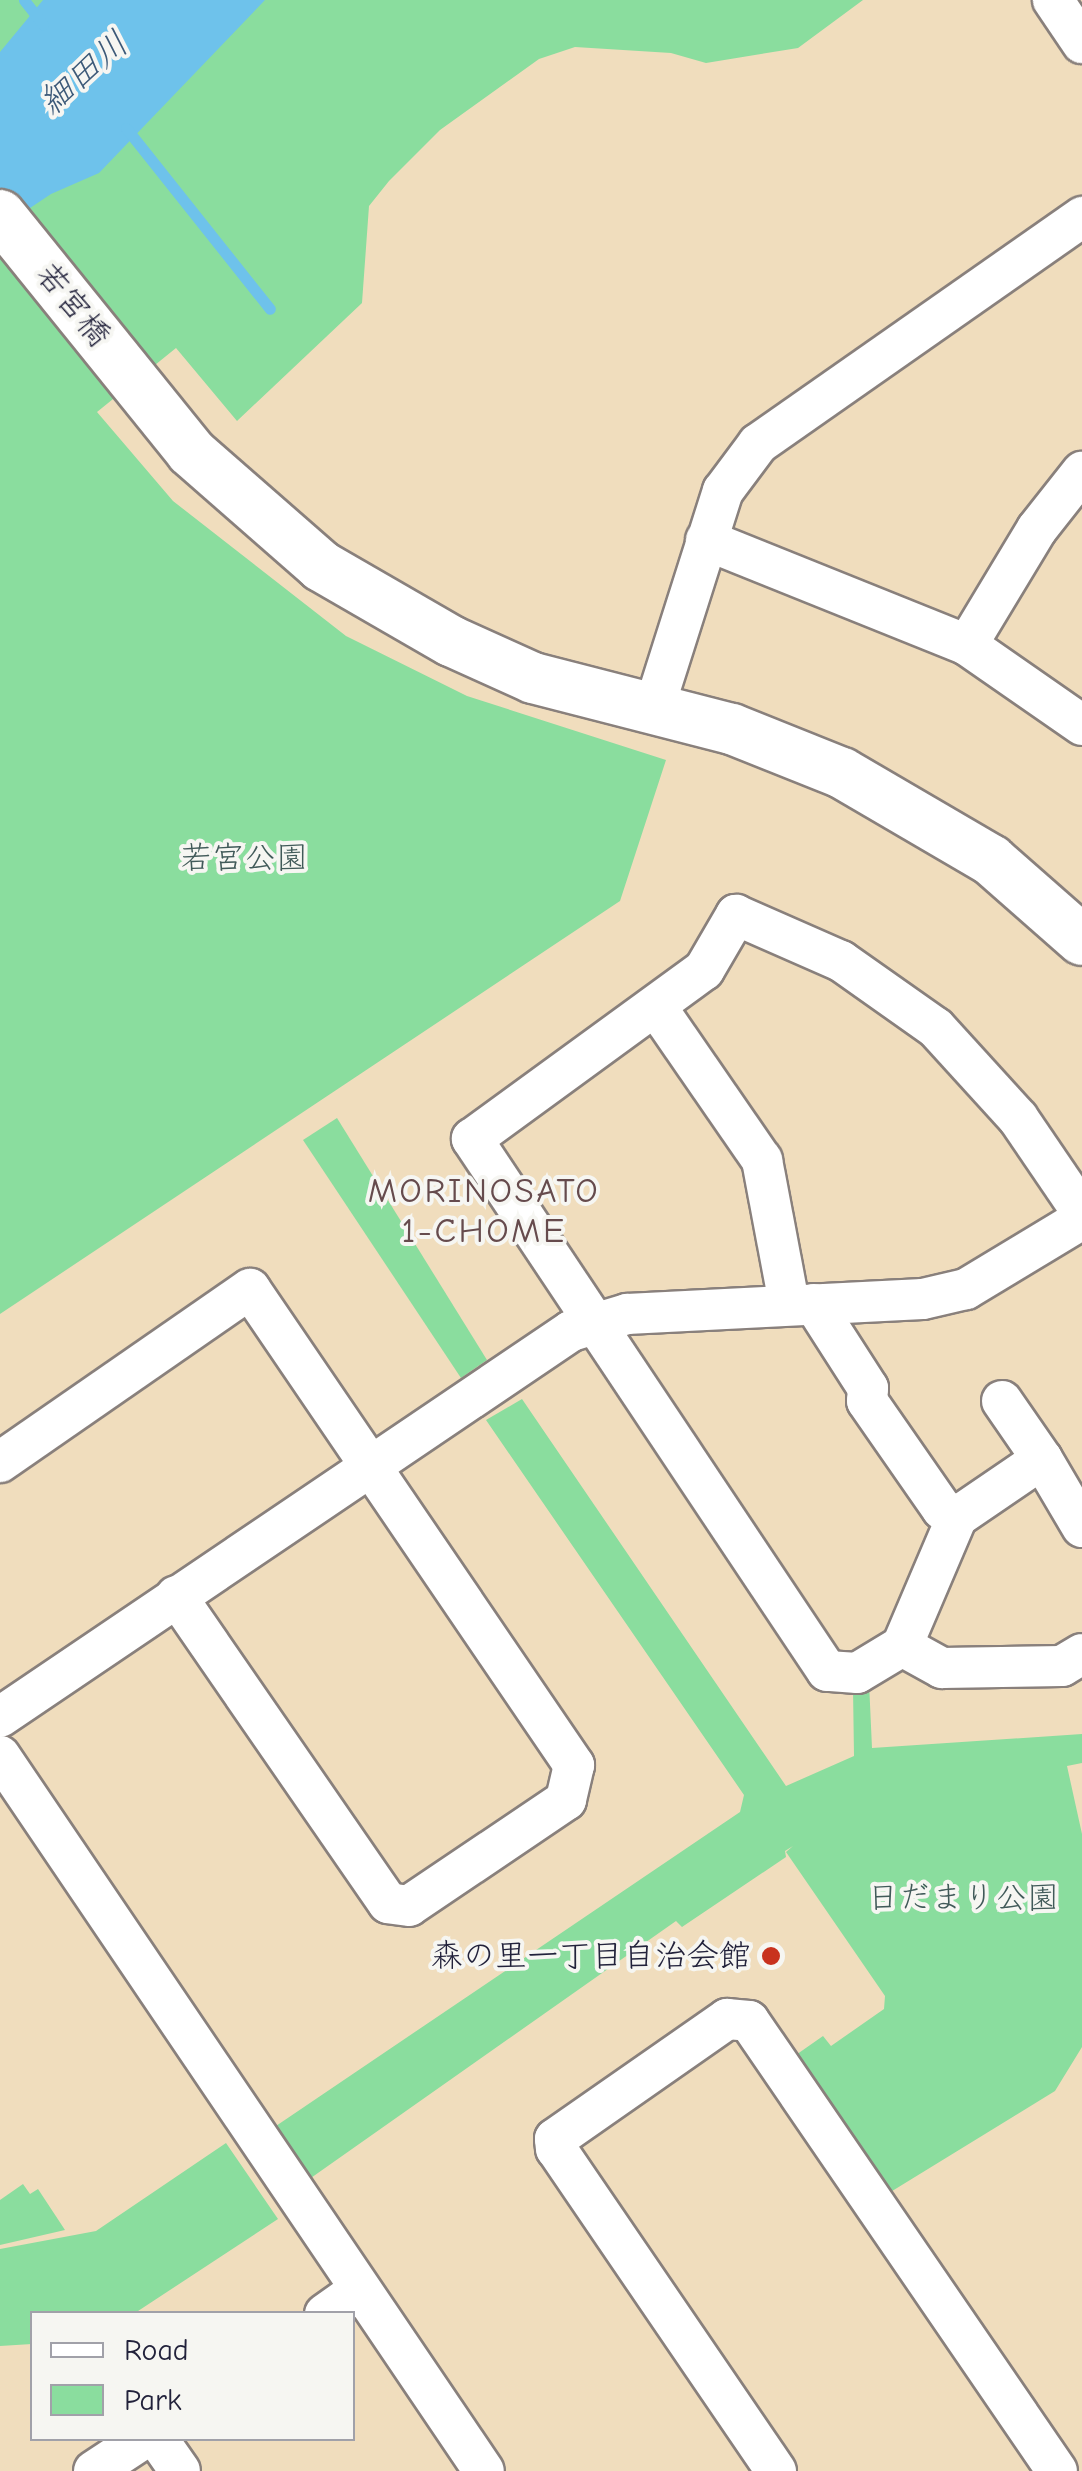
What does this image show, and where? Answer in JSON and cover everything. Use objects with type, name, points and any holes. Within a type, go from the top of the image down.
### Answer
[{"type":"street","points":[[1053,0],[1082,43]]},
{"type":"street","name":"若宮橋","points":[[0,215],[146,396],[234,492],[322,566],[366,594],[533,678],[732,729],[892,798],[991,860],[1082,940]]},
{"type":"street","points":[[654,708],[723,492],[768,436],[1082,218]]},
{"type":"street","points":[[968,645],[1037,529],[1082,472]]},
{"type":"street","points":[[706,540],[968,645],[1082,725]]},
{"type":"street","points":[[0,1717],[370,1463],[571,1331],[592,1326],[627,1314],[922,1299],[966,1289],[1082,1215],[1018,1118],[936,1028],[841,961],[736,915],[704,970],[472,1140],[592,1326],[826,1671],[858,1673],[902,1646],[957,1517],[1060,1473]]},
{"type":"street","points":[[657,1008],[762,1160],[802,1304],[868,1388],[867,1401],[942,1509],[957,1517]]},
{"type":"street","points":[[0,1462],[250,1289],[574,1765],[566,1800],[409,1906],[388,1903],[176,1596]]},
{"type":"street","points":[[1002,1402],[1060,1473],[1082,1526]]},
{"type":"street","points":[[902,1646],[942,1668],[1062,1666],[1082,1654]]},
{"type":"street","points":[[0,1756],[484,2471]]},
{"type":"street","points":[[776,2471],[556,2149],[555,2138],[727,2019],[749,2022],[1057,2471]]},
{"type":"street","points":[[329,2311],[358,2290]]},
{"type":"street","points":[[94,2471],[139,2441]]},
{"type":"street","points":[[159,2441],[180,2471]]},
{"type":"green space","name":"若宮公園","points":[[0,0],[863,0],[798,48],[706,63],[671,53],[575,47],[539,59],[440,130],[389,181],[369,206],[362,303],[237,421],[176,348],[97,412],[173,501],[346,636],[467,696],[666,760],[620,901],[0,1314]]},
{"type":"green space","points":[[337,1118],[487,1360],[461,1378],[303,1140]]},
{"type":"green space","name":"日だまり公園","points":[[522,1399],[786,1786],[854,1756],[853,1689],[869,1682],[872,1748],[1082,1734],[1082,1763],[1067,1766],[1082,1834],[1082,2047],[1055,2091],[884,2196],[793,2057],[823,2036],[831,2046],[884,2009],[885,1996],[786,1852],[793,1846],[785,1851],[786,1857],[682,1927],[676,1921],[308,2180],[273,2128],[740,1812],[744,1795],[486,1420]]},
{"type":"green space","points":[[226,2143],[278,2219],[138,2311],[30,2311],[30,2344],[0,2346],[0,2249],[96,2231]]},
{"type":"green space","points":[[23,2184],[30,2194],[38,2189],[65,2230],[0,2245],[0,2200]]},
{"type":"water","name":"細田川","points":[[43,0],[265,0],[99,173],[51,194],[0,228],[0,52]]},
{"type":"waterway","points":[[24,0],[43,24]]},
{"type":"waterway","points":[[126,128],[270,309]]},
{"type":"place","name":"森の里一丁目自治会館","points":[[771,1956]]},
{"type":"district","name":"MORINOSATO 1-CHOME","points":[[484,1211]]}]
